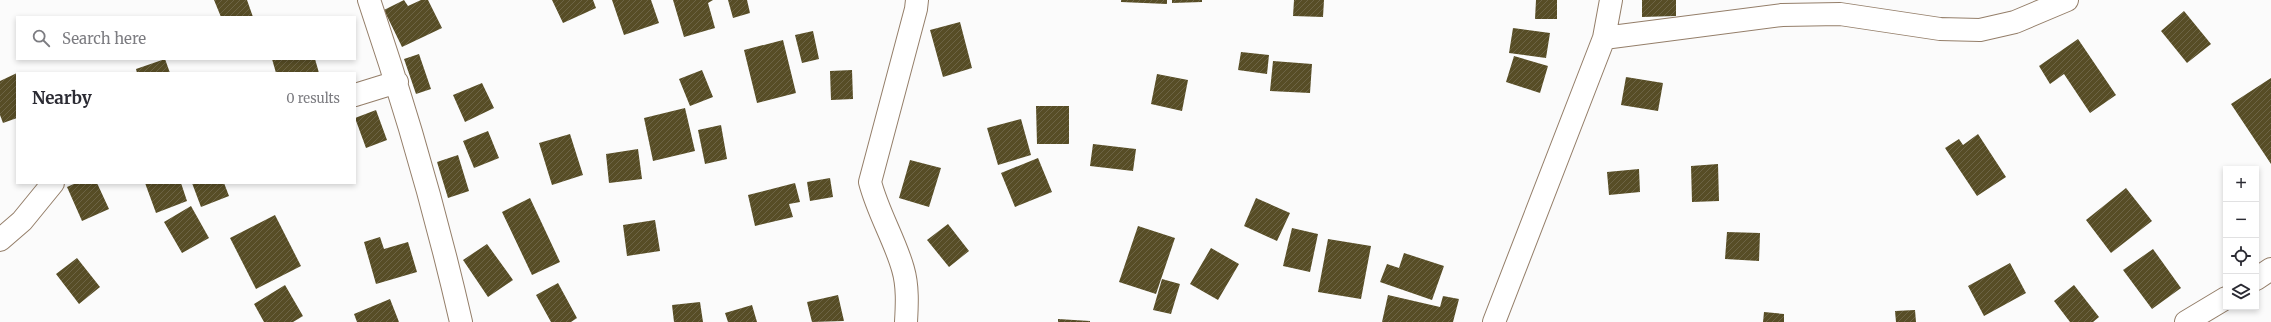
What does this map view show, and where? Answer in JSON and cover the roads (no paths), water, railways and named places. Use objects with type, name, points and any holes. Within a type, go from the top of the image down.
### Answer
[{"type":"street","points":[[369,0],[397,82],[442,239],[461,322]]},
{"type":"street","points":[[906,322],[907,297],[903,269],[874,201],[870,182],[916,9],[917,0]]},
{"type":"street","points":[[1494,322],[1604,38],[1611,0]]},
{"type":"street","points":[[1604,38],[1782,15],[1840,14],[1940,29],[1980,30],[2015,22],[2067,0]]},
{"type":"street","points":[[356,95],[397,82]]},
{"type":"street","points":[[0,240],[22,221],[52,184]]},
{"type":"street","points":[[2259,277],[2271,269]]},
{"type":"street","points":[[2186,322],[2223,300]]}]
